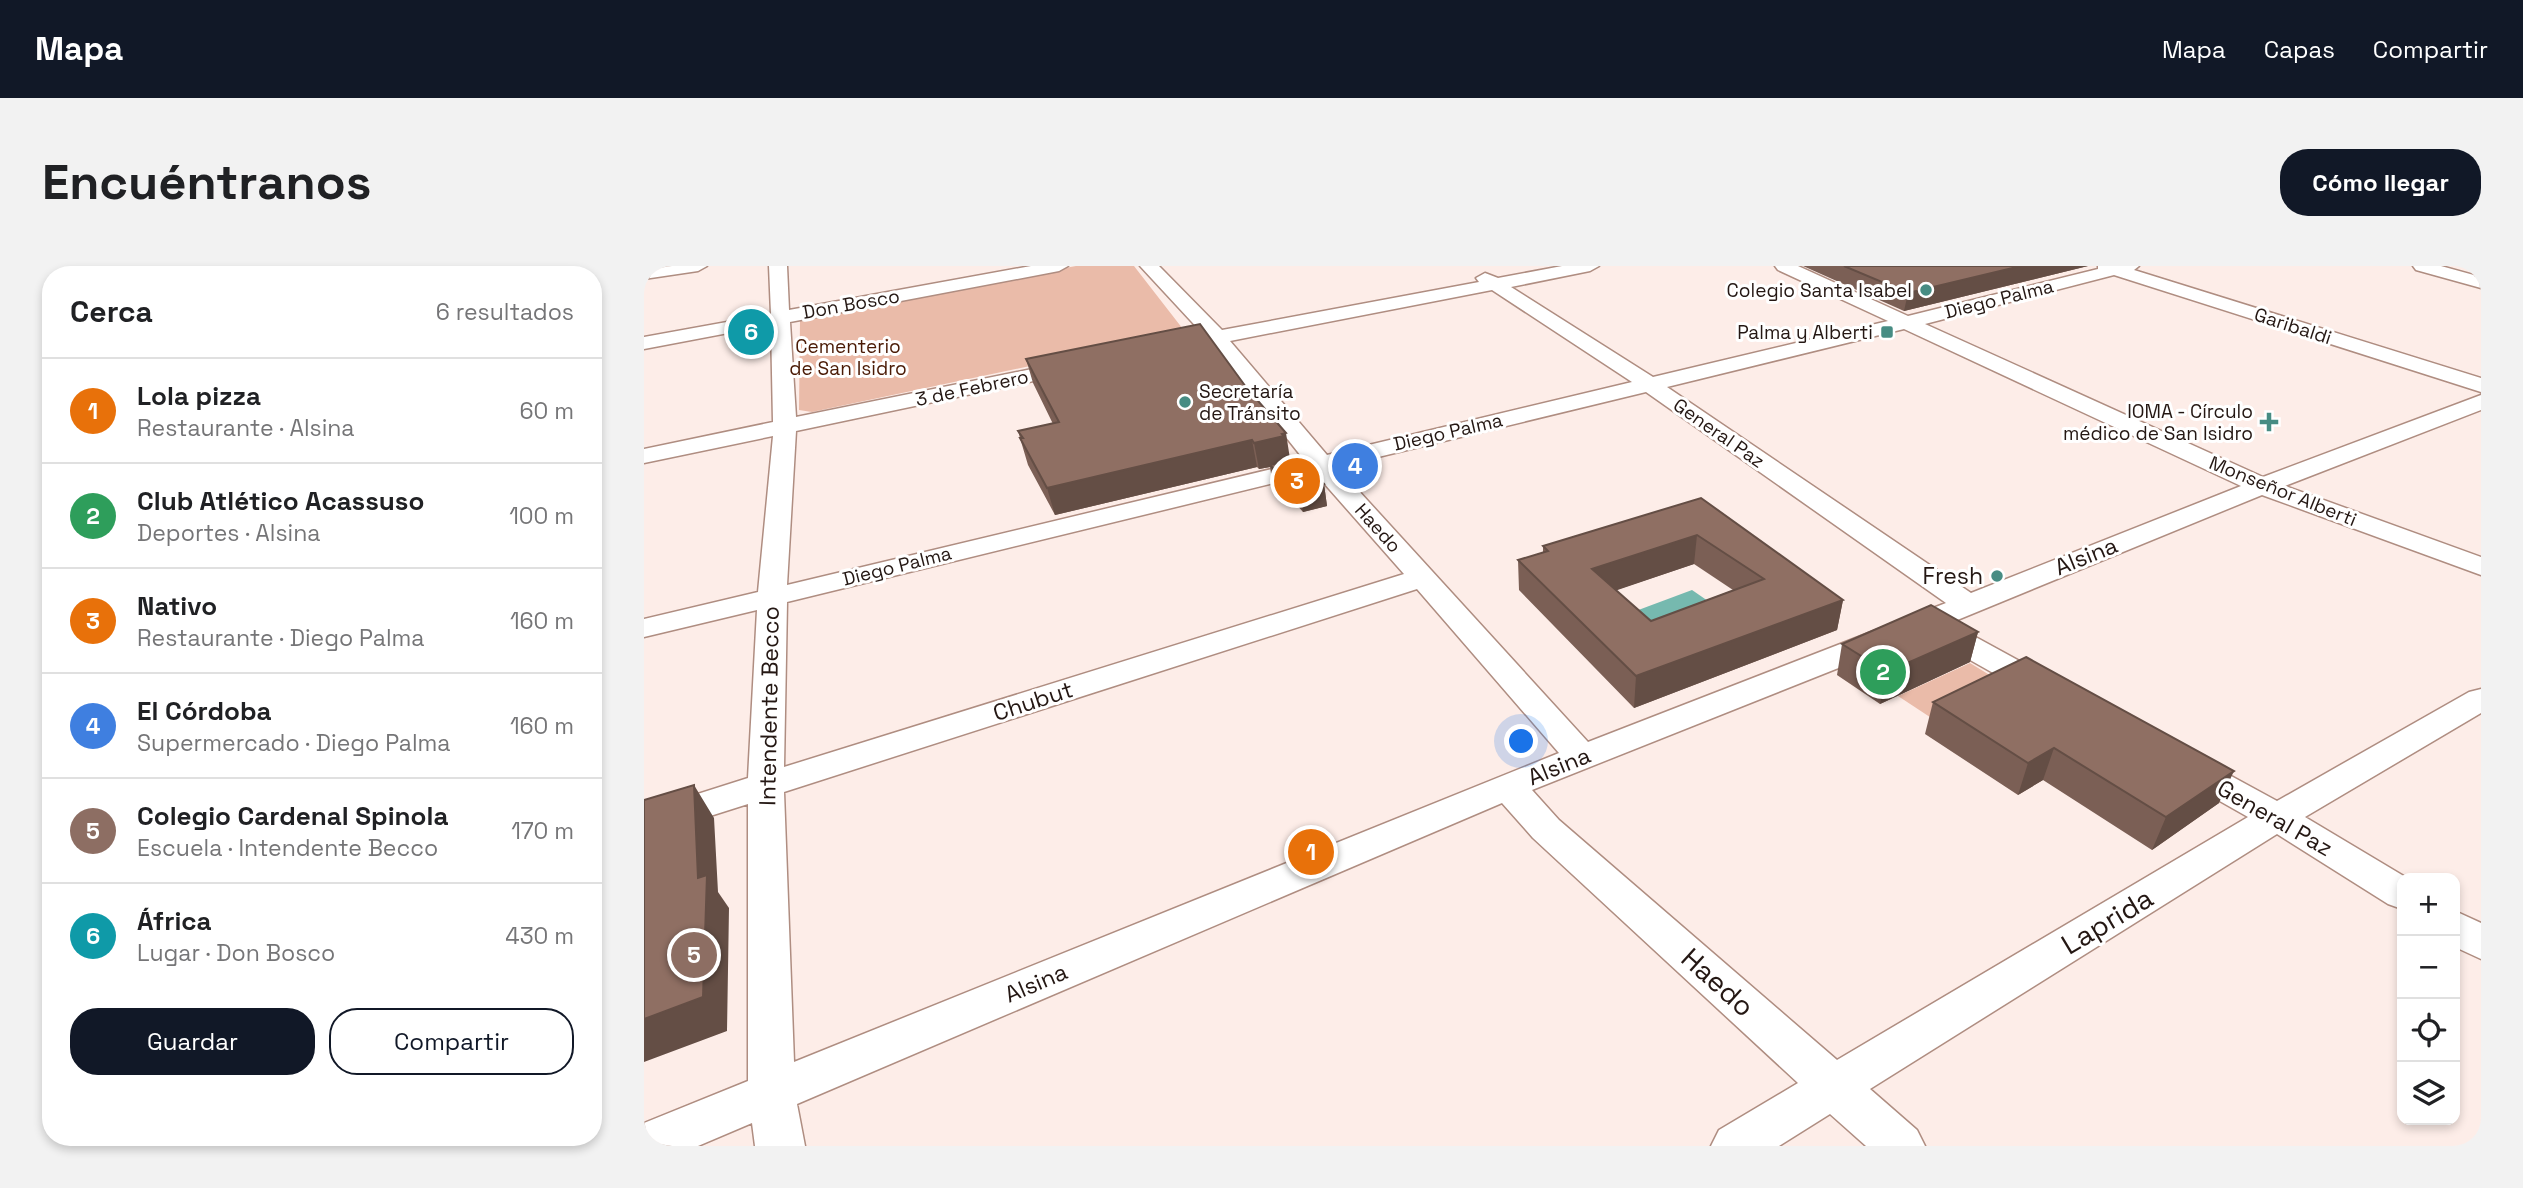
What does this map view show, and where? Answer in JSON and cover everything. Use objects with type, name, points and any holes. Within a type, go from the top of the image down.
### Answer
[{"type":"street","points":[[644,274],[698,266]]},
{"type":"street","name":"Intendente Becco","points":[[778,266],[785,427],[772,596],[766,785],[772,1093],[780,1146]]},
{"type":"street","name":"Don Bosco","points":[[644,343],[1059,266]]},
{"type":"street","name":"Haedo","points":[[1149,266],[1216,337],[1320,463],[1582,757]]},
{"type":"street","name":"General Paz","points":[[1467,266],[1649,384],[1967,604]]},
{"type":"street","points":[[1150,350],[1590,266]]},
{"type":"street","name":"Monseñor Alberti","points":[[1784,266],[2262,486],[2481,567]]},
{"type":"street","points":[[2422,266],[2481,283]]},
{"type":"street","name":"Diego Palma","points":[[644,628],[1908,323],[2117,267]]},
{"type":"street","name":"Garibaldi","points":[[2117,267],[2481,385]]},
{"type":"street","name":"3 de Febrero","points":[[644,456],[1097,362]]},
{"type":"street","name":"Alsina","points":[[644,1146],[1582,757],[2262,486],[2481,402]]},
{"type":"street","name":"Chubut","points":[[644,824],[1422,578]]},
{"type":"street","points":[[1926,622],[2071,703]]},
{"type":"street","name":"Laprida","points":[[1736,1146],[2277,817],[2481,699]]},
{"type":"street","name":"General Paz","points":[[2156,750],[2277,817],[2397,891]]},
{"type":"street","name":"Haedo","points":[[1508,787],[1546,828],[1900,1146]]},
{"type":"street","points":[[2460,930],[2481,943]]},
{"type":"green space","name":"Cementerio de San Isidro","points":[[1076,266],[1134,266],[1186,333],[812,412],[799,410],[800,320],[809,315]]},
{"type":"green space","points":[[1970,663],[2014,690],[1942,725],[1898,696]]},
{"type":"water","points":[[1692,590],[1708,601],[1644,623],[1633,612]]},
{"type":"building","points":[[1844,266],[2021,266],[1908,293]]},
{"type":"building","points":[[1200,324],[1246,387],[1286,433],[1282,434],[1284,436],[1254,443],[1252,440],[1047,488],[1018,431],[1059,422],[1026,359]]},
{"type":"building","points":[[1300,457],[1324,484],[1299,490],[1286,474],[1280,476],[1270,465]]},
{"type":"building","points":[[1701,498],[1843,600],[1636,676],[1518,560],[1548,551],[1543,546]],"holes":[[[1697,535],[1764,579],[1651,621],[1592,569]]]},
{"type":"building","points":[[1931,605],[1978,632],[1887,672],[1842,644]]},
{"type":"building","points":[[2026,657],[2234,771],[2166,817],[2054,748],[2028,763],[1933,702]]},
{"type":"building","points":[[694,785],[698,878],[707,875],[703,997],[644,1019],[644,800]]},
{"type":"place","name":"Colegio Santa Isabel","points":[[1926,290]]},
{"type":"place","name":"África","points":[[751,332]]},
{"type":"place","name":"Palma y Alberti","points":[[1887,332]]},
{"type":"place","name":"Secretaría de Tránsito","points":[[1185,402]]},
{"type":"place","name":"IOMA - Círculo médico de San Isidro","points":[[2269,422]]},
{"type":"place","name":"El Córdoba","points":[[1355,466]]},
{"type":"place","name":"Nativo","points":[[1297,481]]},
{"type":"place","name":"Fresh","points":[[1997,576]]},
{"type":"place","name":"Club Atlético Acassuso","points":[[1883,672]]},
{"type":"place","name":"Lola pizza","points":[[1311,852]]},
{"type":"place","name":"Colegio Cardenal Spinola","points":[[694,955]]}]
